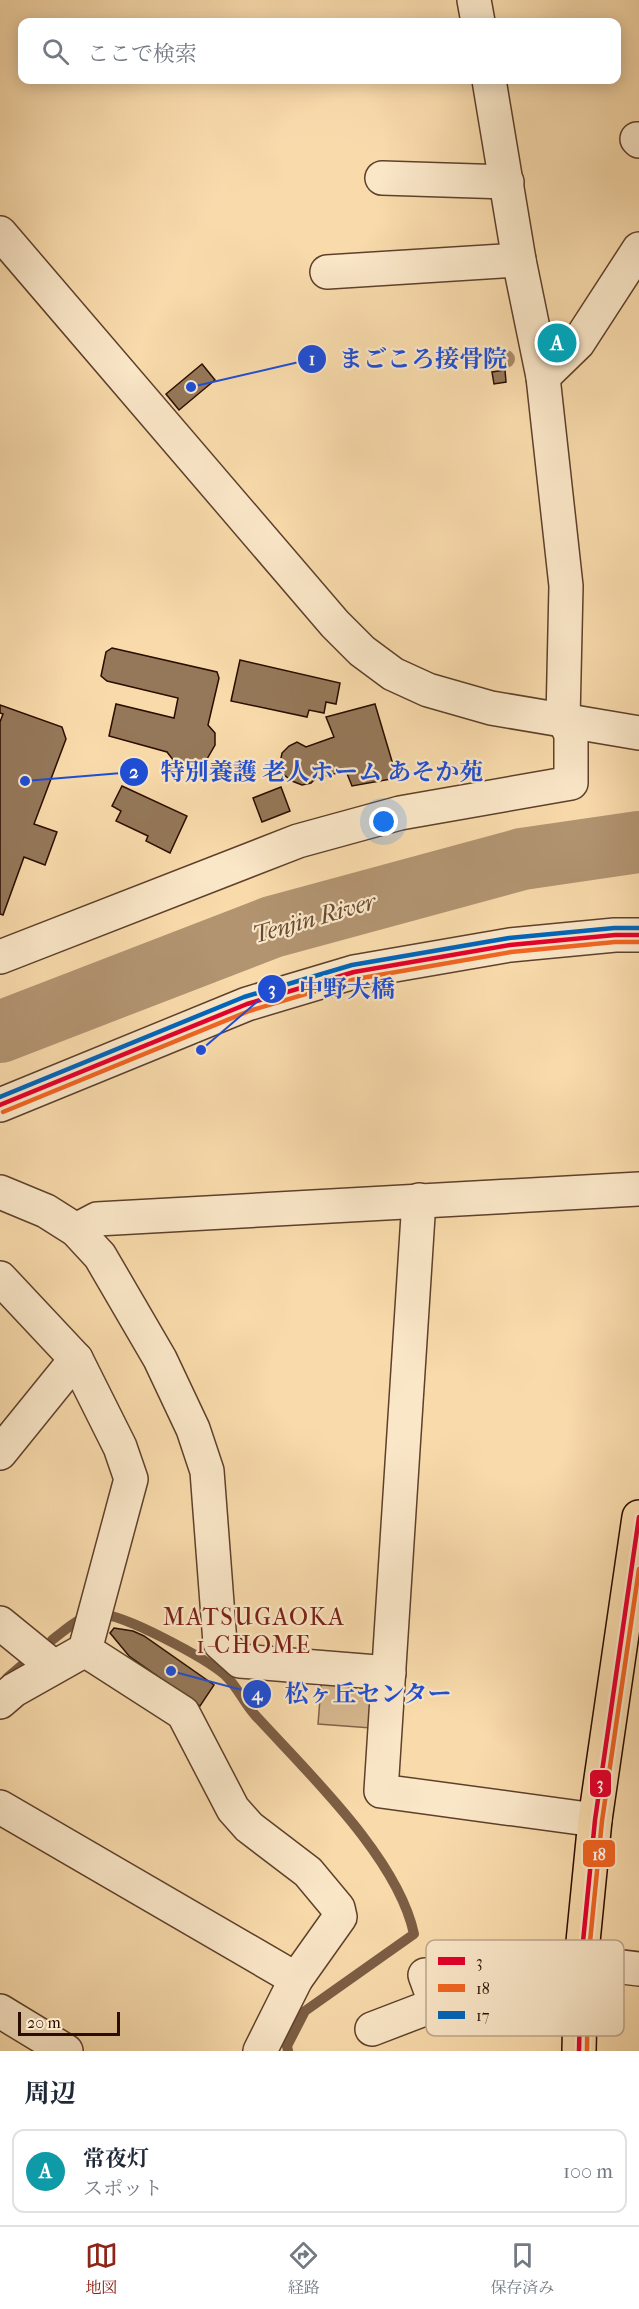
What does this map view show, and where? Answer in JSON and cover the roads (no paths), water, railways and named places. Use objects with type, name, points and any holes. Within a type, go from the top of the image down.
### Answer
[{"type":"main road","points":[[583,1940],[595,1820],[639,1517]]},
{"type":"main road","points":[[579,2036],[579,2051]]},
{"type":"street","points":[[474,0],[477,18]]},
{"type":"street","points":[[0,957],[298,841],[400,813],[572,783],[572,734],[563,719],[566,586],[543,376],[519,260],[490,84]]},
{"type":"street","points":[[382,178],[507,182]]},
{"type":"street","points":[[0,233],[335,624],[362,651],[393,674],[428,690],[491,708],[639,733]]},
{"type":"street","points":[[543,376],[578,343],[639,249]]},
{"type":"street","points":[[327,272],[519,260]]},
{"type":"street","points":[[0,1105],[247,1004],[344,975],[412,960],[510,945],[639,935]]},
{"type":"street","points":[[76,1230],[97,1219],[639,1189]]},
{"type":"street","points":[[0,1192],[46,1211],[76,1230],[100,1256],[160,1359],[193,1429],[207,1471],[220,1643],[240,1662],[389,1673]]},
{"type":"street","points":[[419,1200],[381,1791],[595,1820]]},
{"type":"street","points":[[0,1278],[76,1359],[120,1447],[131,1479],[85,1650],[14,1690],[0,1702]]},
{"type":"street","points":[[0,1453],[76,1359]]},
{"type":"street","points":[[0,1623],[54,1667]]},
{"type":"street","points":[[85,1650],[183,1713],[233,1809],[249,1827],[308,1872],[338,1908],[340,1917],[296,1979],[260,2051]]},
{"type":"street","points":[[0,1807],[296,1979]]},
{"type":"street","points":[[624,1967],[639,1969]]},
{"type":"street","points":[[372,2029],[426,1993]]},
{"type":"street","points":[[0,2011],[66,2051]]},
{"type":"waterway","name":"Tenjin River","points":[[0,1032],[272,927],[522,859],[639,842]]},
{"type":"waterway","points":[[52,1640],[86,1617],[99,1614],[111,1616],[145,1629],[215,1667],[229,1679],[255,1715],[348,1818],[390,1876],[405,1905],[414,1934],[305,2011],[287,2046],[288,2051]]},
{"type":"waterway","points":[[7,1678],[28,1660]]},
{"type":"place","name":"常夜灯","points":[[557,343]]},
{"type":"place","name":"まごころ接骨院","points":[[191,387]]},
{"type":"place","name":"特別養護 老人ホーム あそか苑","points":[[25,781]]},
{"type":"place","name":"中野大橋","points":[[201,1050]]},
{"type":"place","name":"松ヶ丘センター","points":[[171,1671]]},
{"type":"district","name":"MATSUGAOKA 1-CHOME","points":[[254,1631]]}]
